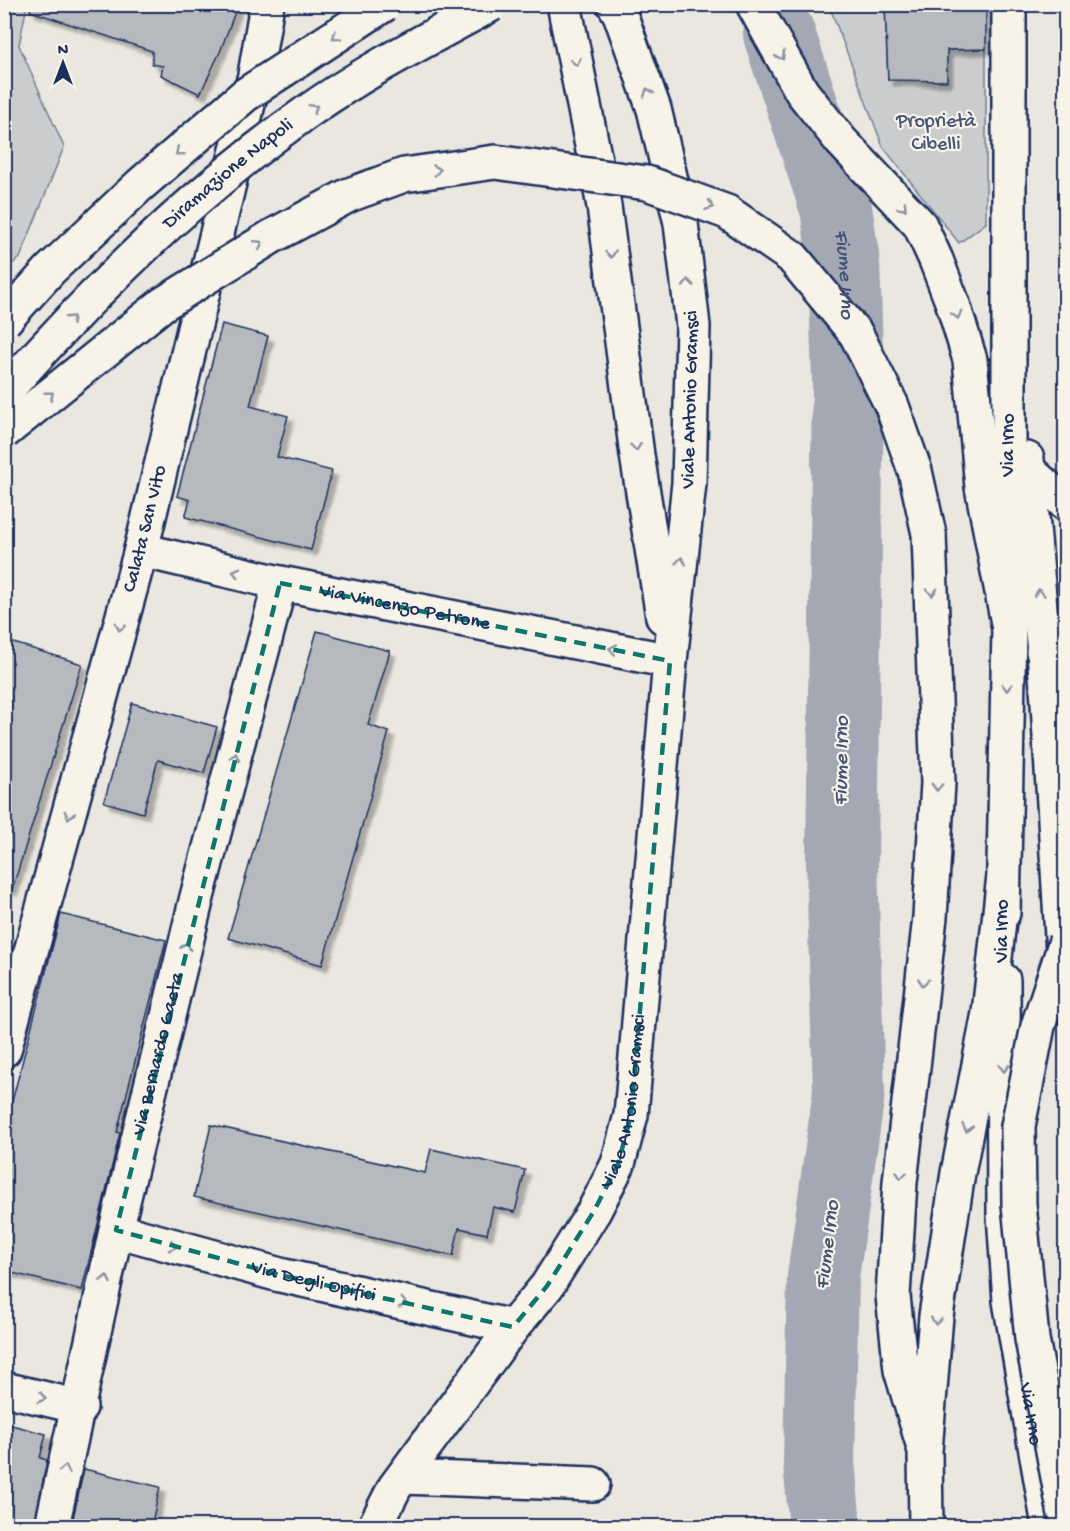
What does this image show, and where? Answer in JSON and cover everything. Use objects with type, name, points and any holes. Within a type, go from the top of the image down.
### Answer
[{"type":"main road","name":"Calata San Vito","points":[[4,1050],[141,550],[255,75],[267,4]]},
{"type":"main road","points":[[4,321],[50,270],[140,184],[245,96],[385,4]]},
{"type":"main road","name":"Diramazione Napoli","points":[[4,393],[57,332],[213,186],[307,112],[410,49],[492,4]]},
{"type":"main road","name":"Viale Antonio Gramsci","points":[[564,4],[604,206],[637,455],[670,661]]},
{"type":"main road","name":"Viale Antonio Gramsci","points":[[375,1527],[403,1477],[513,1327],[547,1287],[594,1211],[618,1164],[631,1115],[670,661],[689,483],[693,326],[681,223],[654,109],[620,14],[614,4]]},
{"type":"main road","points":[[753,4],[802,92],[841,141],[920,225],[936,260],[953,304],[970,360],[982,487],[1009,629]]},
{"type":"main road","name":"Via Irno","points":[[1009,4],[1009,629],[1003,884],[1004,1215],[1010,1301],[1049,1527]]},
{"type":"main road","points":[[4,432],[163,304],[271,237],[349,195],[404,175],[495,162],[647,183],[727,212],[792,257],[856,334],[892,406],[915,471],[929,534],[938,783],[930,916],[900,1182],[893,1296],[901,1370],[925,1463]]},
{"type":"main road","name":"Via Irno","points":[[1009,332],[1029,471],[1065,992]]},
{"type":"main road","points":[[1029,471],[1065,504]]},
{"type":"main road","name":"Via Vincenzo Petrone","points":[[141,550],[280,583],[670,661]]},
{"type":"main road","name":"Via Bernardo Gaeta","points":[[52,1527],[80,1407],[116,1230],[197,897],[280,583]]},
{"type":"main road","points":[[1043,651],[1065,625]]},
{"type":"main road","points":[[926,1527],[925,1463],[936,1316],[958,1173],[989,1013],[1003,884]]},
{"type":"main road","points":[[1065,941],[1038,1026],[1018,1126],[1019,1204],[1032,1339],[1065,1520]]},
{"type":"main road","name":"Via Degli Opifici","points":[[116,1230],[270,1272],[513,1327]]},
{"type":"main road","points":[[4,1389],[80,1407]]},
{"type":"main road","points":[[403,1477],[592,1484]]},
{"type":"highlighted area","points":[[280,583],[670,661],[631,1115],[618,1164],[594,1211],[547,1286],[513,1327],[280,1275],[116,1230]]},
{"type":"green space","points":[[5,4],[27,5],[19,45],[64,147],[20,258],[5,269]]},
{"type":"green space","name":"Proprietà Cibelli","points":[[829,5],[885,5],[888,80],[947,50],[986,49],[986,223],[959,243],[883,147]]},
{"type":"building","points":[[31,4],[238,4],[220,52],[200,94],[161,75],[163,66],[152,64],[152,51],[30,11]]},
{"type":"building","points":[[885,4],[986,4],[986,49],[947,50],[947,81],[888,80]]},
{"type":"building","points":[[222,324],[268,336],[250,406],[288,416],[277,457],[332,471],[311,550],[185,517],[190,500],[177,496]]},
{"type":"building","points":[[317,631],[390,651],[368,725],[389,732],[322,965],[228,938]]},
{"type":"building","points":[[4,640],[82,664],[12,890],[4,889]]},
{"type":"building","points":[[132,703],[217,727],[204,773],[158,760],[143,813],[104,802]]},
{"type":"building","points":[[61,914],[166,940],[117,1132],[120,1133],[82,1290],[4,1271],[4,1132]]},
{"type":"building","points":[[211,1125],[425,1173],[431,1149],[525,1170],[515,1212],[493,1207],[487,1234],[459,1228],[453,1256],[194,1197]]},
{"type":"building","points":[[4,1423],[46,1434],[40,1458],[47,1460],[34,1527],[4,1527]]},
{"type":"building","points":[[84,1469],[160,1487],[151,1527],[71,1527]]},
{"type":"waterway","name":"Fiume Irno","points":[[779,34],[836,208],[844,262],[848,381],[842,864],[849,1092],[823,1277],[819,1462],[825,1526]]}]
